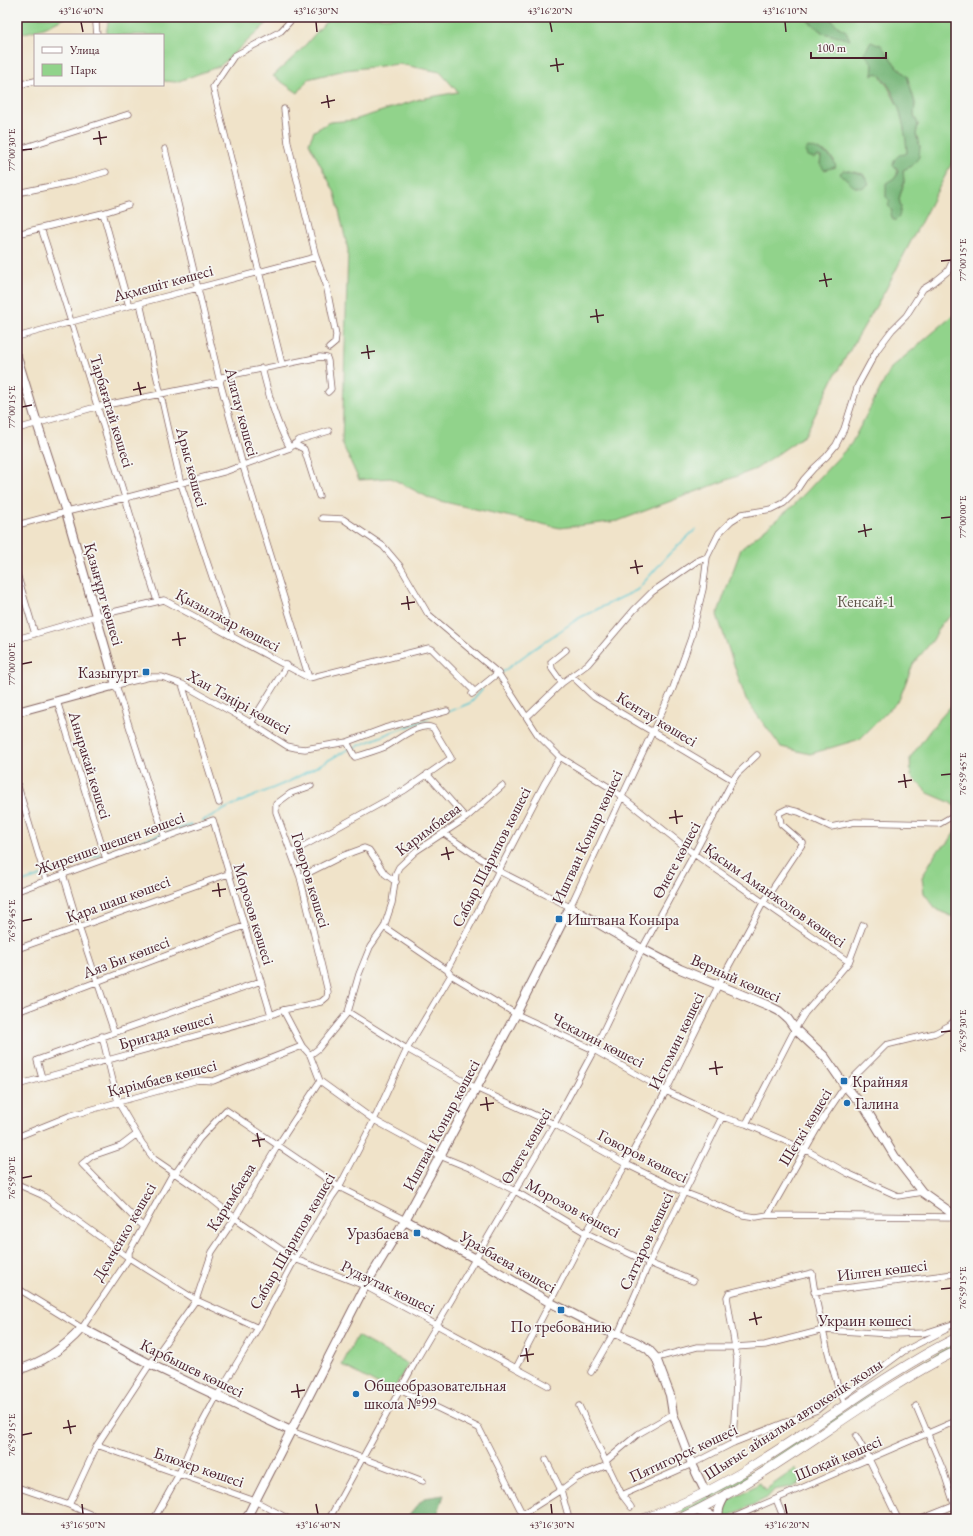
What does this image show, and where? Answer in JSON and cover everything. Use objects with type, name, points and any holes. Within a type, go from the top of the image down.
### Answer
[{"type":"main road","name":"Шығыс айналма автокөлік жолы","points":[[643,1519],[666,1511],[706,1493],[759,1461],[842,1397],[896,1371],[956,1338]]},
{"type":"main road","name":"Шығыс айналма автокөлік жолы","points":[[678,1519],[696,1511],[726,1494],[904,1380],[956,1352]]},
{"type":"main road","points":[[17,1514],[35,1519]]},
{"type":"street","points":[[98,17],[96,24],[98,34]]},
{"type":"street","points":[[282,364],[213,88],[234,56],[281,31],[294,17]]},
{"type":"street","points":[[17,84],[34,81]]},
{"type":"street","points":[[284,109],[288,143],[316,257],[326,284],[336,335],[335,343],[329,348]]},
{"type":"street","points":[[17,150],[130,114]]},
{"type":"street","name":"Алатау көшесі","points":[[165,149],[220,382],[243,466],[310,678]]},
{"type":"street","points":[[17,193],[71,182],[106,172]]},
{"type":"street","points":[[17,234],[103,213],[128,205]]},
{"type":"street","points":[[103,213],[128,306]]},
{"type":"street","name":"Тарбағатай көшесі","points":[[41,228],[72,321],[96,407],[157,601]]},
{"type":"street","name":"Иштван Коныр көшесі","points":[[246,1519],[365,1286],[405,1220],[440,1156],[516,1014],[570,907],[673,688],[691,638],[703,589],[707,557],[720,533],[731,521],[742,514],[772,509],[784,503],[796,491],[814,468],[826,457],[836,445],[844,429],[858,385],[877,350],[892,330],[906,316],[923,289],[938,280],[948,271],[956,254]]},
{"type":"street","name":"Ақмешіт көшесі","points":[[17,337],[258,271],[316,257]]},
{"type":"street","name":"Арыс көшесі","points":[[140,303],[182,484],[232,636]]},
{"type":"street","name":"Қазығұрт көшесі","points":[[17,357],[66,512],[116,685],[165,838]]},
{"type":"street","points":[[17,429],[96,407],[220,382],[222,378],[262,368],[320,357],[327,358],[328,361],[331,388],[328,392]]},
{"type":"street","points":[[262,368],[272,408],[283,437],[292,446],[304,449],[319,496]]},
{"type":"street","points":[[17,525],[182,484],[227,471],[292,446],[298,440],[330,431]]},
{"type":"street","name":"Қасым Аманжолов көшесі","points":[[322,518],[343,519],[383,546],[400,566],[428,614],[499,673],[538,735],[560,757],[612,789],[694,854],[849,962]]},
{"type":"street","points":[[527,717],[562,683],[588,664],[634,610],[652,592],[697,561],[707,557]]},
{"type":"street","points":[[17,574],[35,634]]},
{"type":"street","name":"Қызылжар көшесі","points":[[17,639],[96,616],[164,600],[310,678]]},
{"type":"street","points":[[310,678],[426,649],[432,649],[474,693],[499,673]]},
{"type":"street","points":[[562,683],[552,669],[551,662],[566,650]]},
{"type":"street","points":[[251,723],[286,665]]},
{"type":"street","name":"Кентау көшесі","points":[[572,676],[594,697],[654,731],[733,780]]},
{"type":"street","name":"Хан Тәңірі көшесі","points":[[17,712],[116,685],[156,677],[182,684],[251,723],[287,746],[305,749],[347,742],[385,728],[447,711]]},
{"type":"street","points":[[182,684],[219,803]]},
{"type":"street","name":"Аныракай көшесі","points":[[57,701],[106,859]]},
{"type":"street","points":[[291,852],[405,790],[451,758],[433,728],[430,726],[417,728],[386,746],[355,757],[347,742]]},
{"type":"street","name":"Өнеге көшесі","points":[[329,1519],[436,1326],[554,1124],[594,1050],[642,949],[733,780],[737,774],[757,755]]},
{"type":"street","name":"Сабыр Шарипов көшесі","points":[[447,970],[544,784],[560,757]]},
{"type":"street","points":[[427,774],[466,818]]},
{"type":"street","points":[[17,782],[46,880]]},
{"type":"street","name":"Говоров көшесі","points":[[311,786],[291,793],[276,804],[276,812],[300,878],[328,992],[327,997],[321,1002]]},
{"type":"street","name":"Каримбаева","points":[[310,1055],[318,1049],[348,1012],[359,974],[370,947],[384,927],[392,903],[396,873],[399,867],[416,851],[466,818],[502,786]]},
{"type":"street","name":"Истомин көшесі","points":[[516,1368],[586,1233],[666,1091],[718,984],[763,902],[803,843],[781,824],[779,813],[788,809],[799,812],[831,827],[855,822],[939,824],[956,814]]},
{"type":"street","name":"Жиренше шешен көшесі","points":[[17,891],[213,820]]},
{"type":"street","name":"Морозов көшесі","points":[[213,820],[271,1015]]},
{"type":"street","points":[[443,833],[499,871],[570,907]]},
{"type":"street","points":[[300,878],[342,856],[364,848],[369,850],[385,874],[396,882]]},
{"type":"street","points":[[63,874],[114,1032]]},
{"type":"street","name":"Қара шаш көшесі","points":[[17,950],[228,874]]},
{"type":"street","name":"Верный көшесі","points":[[570,907],[642,949],[680,969],[779,1011],[788,1019],[795,1029],[825,1057],[844,1086],[866,1109],[896,1157],[922,1192],[956,1216]]},
{"type":"street","points":[[746,1124],[795,1029],[805,1013],[849,962],[863,925]]},
{"type":"street","name":"Аяз Би көшесі","points":[[17,1012],[244,926]]},
{"type":"street","name":"Чекалин көшесі","points":[[384,927],[447,970],[451,975],[516,1014],[594,1050],[666,1091],[722,1117],[746,1124],[806,1150],[847,1173],[898,1196],[922,1192]]},
{"type":"street","name":"Сабыр Шарипов көшесі","points":[[154,1519],[179,1474],[194,1438],[258,1328],[295,1259],[339,1187],[374,1120],[407,1049],[451,975]]},
{"type":"street","points":[[42,1078],[37,1060],[261,981]]},
{"type":"street","name":"Бригада көшесі","points":[[17,1085],[271,1015],[283,1010],[321,1002]]},
{"type":"street","points":[[283,1010],[302,1046],[310,1055],[320,1081]]},
{"type":"street","name":"Говоров көшесі","points":[[348,1012],[407,1049],[476,1088],[554,1124],[626,1164],[683,1192],[743,1215],[756,1217],[768,1215],[956,1216]]},
{"type":"street","name":"Шеткі көшесі","points":[[768,1215],[822,1120],[844,1086],[886,1045],[935,1033],[950,1025],[956,1019]]},
{"type":"street","name":"Рудзутак көшесі","points":[[102,1036],[118,1102],[142,1143],[154,1159],[205,1194],[235,1218],[295,1259],[365,1286],[436,1326],[549,1386]]},
{"type":"street","name":"Қарімбаев көшесі","points":[[17,1137],[69,1116],[198,1080],[213,1080],[302,1046]]},
{"type":"street","name":"Каримбаева","points":[[69,1505],[98,1445],[150,1364],[196,1300],[212,1252],[235,1218],[278,1145],[320,1081]]},
{"type":"street","name":"Морозов көшесі","points":[[320,1081],[374,1120],[440,1156],[472,1169],[515,1191],[586,1233],[649,1263],[693,1281]]},
{"type":"street","name":"Уразбаева көшесі","points":[[226,1110],[339,1187],[405,1220],[476,1259],[549,1302],[648,1349],[656,1358],[670,1395],[673,1414],[692,1464],[706,1493]]},
{"type":"street","name":"Демченко көшесі","points":[[17,1370],[37,1363],[53,1354],[82,1328],[129,1258],[129,1252],[173,1173],[177,1171],[199,1139],[226,1110]]},
{"type":"street","name":"Саттаров көшесі","points":[[590,1372],[615,1334],[683,1192],[722,1117]]},
{"type":"street","points":[[137,1134],[121,1146],[92,1156],[82,1164],[143,1227]]},
{"type":"street","points":[[17,1184],[42,1195],[129,1258],[196,1300],[258,1328]]},
{"type":"street","points":[[733,1443],[737,1360],[727,1297],[729,1293],[812,1272],[814,1292],[823,1330],[842,1397]]},
{"type":"street","name":"Иілген көшесі","points":[[814,1292],[955,1275]]},
{"type":"street","name":"Карбышев көшесі","points":[[17,1288],[82,1328],[217,1397],[291,1431],[423,1481]]},
{"type":"street","name":"Украин көшесі","points":[[656,1358],[698,1347],[765,1345],[823,1330],[892,1334],[925,1333],[956,1324]]},
{"type":"street","name":"Пятигорск көшесі","points":[[622,1495],[692,1464],[733,1443],[817,1410],[842,1397],[904,1351],[956,1324]]},
{"type":"street","points":[[400,1390],[479,1428],[524,1517]]},
{"type":"street","points":[[579,1406],[622,1495],[631,1507]]},
{"type":"street","points":[[916,1406],[943,1470],[955,1507],[921,1519]]},
{"type":"street","points":[[515,1519],[524,1517],[577,1478],[607,1463],[638,1434],[673,1414]]},
{"type":"street","name":"Шоқай көшесі","points":[[730,1519],[956,1421]]},
{"type":"street","points":[[856,1436],[869,1459],[898,1519]]},
{"type":"street","name":"Блюхер көшесі","points":[[98,1445],[255,1500],[289,1519]]},
{"type":"street","points":[[546,1460],[561,1490],[569,1519]]},
{"type":"street","points":[[17,1487],[69,1505],[101,1519]]},
{"type":"street","points":[[719,1519],[718,1513],[720,1505],[726,1494]]},
{"type":"street","points":[[776,1499],[784,1519]]},
{"type":"street","points":[[696,1511],[709,1514],[716,1519]]},
{"type":"green space","points":[[17,17],[67,17],[44,28],[17,35]]},
{"type":"green space","points":[[109,17],[274,17],[220,66],[176,82],[164,81],[164,34],[106,34]]},
{"type":"green space","points":[[330,17],[800,17],[806,19],[823,33],[850,39],[828,17],[956,17],[956,155],[885,291],[834,377],[805,435],[756,469],[618,521],[560,528],[431,499],[391,478],[359,480],[342,443],[348,250],[335,193],[309,143],[314,131],[330,122],[354,120],[420,99],[458,92],[440,72],[399,64],[345,70],[308,79],[298,93],[273,76],[299,52]],"holes":[[[880,44],[897,67],[907,76],[915,103],[914,115],[918,124],[916,134],[920,146],[913,165],[903,170],[904,182],[899,199],[901,207],[886,197],[887,192],[897,175],[897,168],[907,153],[906,138],[901,112],[888,87],[877,73],[872,76],[873,64]],[[819,150],[827,153],[835,161],[820,164],[821,158],[818,156]]]},
{"type":"green space","points":[[800,17],[828,17],[837,26],[846,31],[850,40],[823,33],[806,19]]},
{"type":"green space","points":[[871,42],[878,45],[880,44],[897,67],[907,76],[915,103],[914,115],[918,124],[916,135],[920,146],[919,157],[913,165],[903,170],[904,182],[899,199],[901,207],[899,217],[896,220],[893,220],[891,214],[892,211],[888,205],[890,201],[886,197],[886,183],[896,177],[898,172],[897,168],[893,166],[894,160],[899,155],[907,153],[905,132],[899,110],[890,88],[877,73],[872,76],[873,64],[864,53]]},
{"type":"green space","points":[[808,147],[826,153],[832,159],[836,167],[824,170],[820,164],[821,157],[818,156],[814,158],[807,156],[805,151]]},
{"type":"green space","points":[[844,170],[863,174],[869,184],[860,188],[851,185],[847,179],[842,177],[840,173]]},
{"type":"green space","name":"Кенсай-1","points":[[956,313],[956,612],[941,624],[933,640],[913,664],[899,700],[860,739],[810,754],[781,747],[746,700],[717,615],[741,549],[793,506],[851,444],[891,368]]},
{"type":"green space","points":[[956,700],[956,807],[949,802],[928,793],[911,776],[910,758],[931,729]]},
{"type":"green space","points":[[956,830],[956,918],[937,910],[924,893],[922,877],[937,851],[948,843]]},
{"type":"green space","points":[[357,1336],[408,1364],[392,1392],[342,1365]]},
{"type":"green space","points":[[956,1343],[956,1346],[886,1388],[739,1484],[683,1513],[681,1510],[737,1481],[885,1384]]},
{"type":"green space","points":[[795,1469],[802,1482],[790,1487],[774,1490],[767,1498],[727,1517],[723,1517],[721,1514],[723,1504],[760,1483],[765,1490]]},
{"type":"green space","points":[[444,1495],[437,1516],[438,1519],[406,1519],[424,1498]]},
{"type":"waterway","points":[[500,674],[579,618],[637,590],[669,554],[696,529]]},
{"type":"waterway","points":[[448,712],[470,703],[482,689]]},
{"type":"waterway","points":[[353,748],[429,719]]},
{"type":"waterway","points":[[202,821],[233,805],[290,781],[349,749]]},
{"type":"waterway","points":[[166,833],[191,825]]},
{"type":"waterway","points":[[108,852],[162,834]]},
{"type":"waterway","points":[[48,873],[100,854]]},
{"type":"waterway","points":[[17,884],[41,876]]},
{"type":"place","name":"Казыгурт","points":[[146,672]]},
{"type":"place","name":"Иштвана Коныра","points":[[559,919]]},
{"type":"place","name":"Крайняя","points":[[844,1081]]},
{"type":"place","name":"Галина","points":[[847,1103]]},
{"type":"place","name":"Уразбаева","points":[[417,1233]]},
{"type":"place","name":"По требованию","points":[[561,1310]]},
{"type":"place","name":"Общеобразовательная школа №99","points":[[356,1394]]}]
